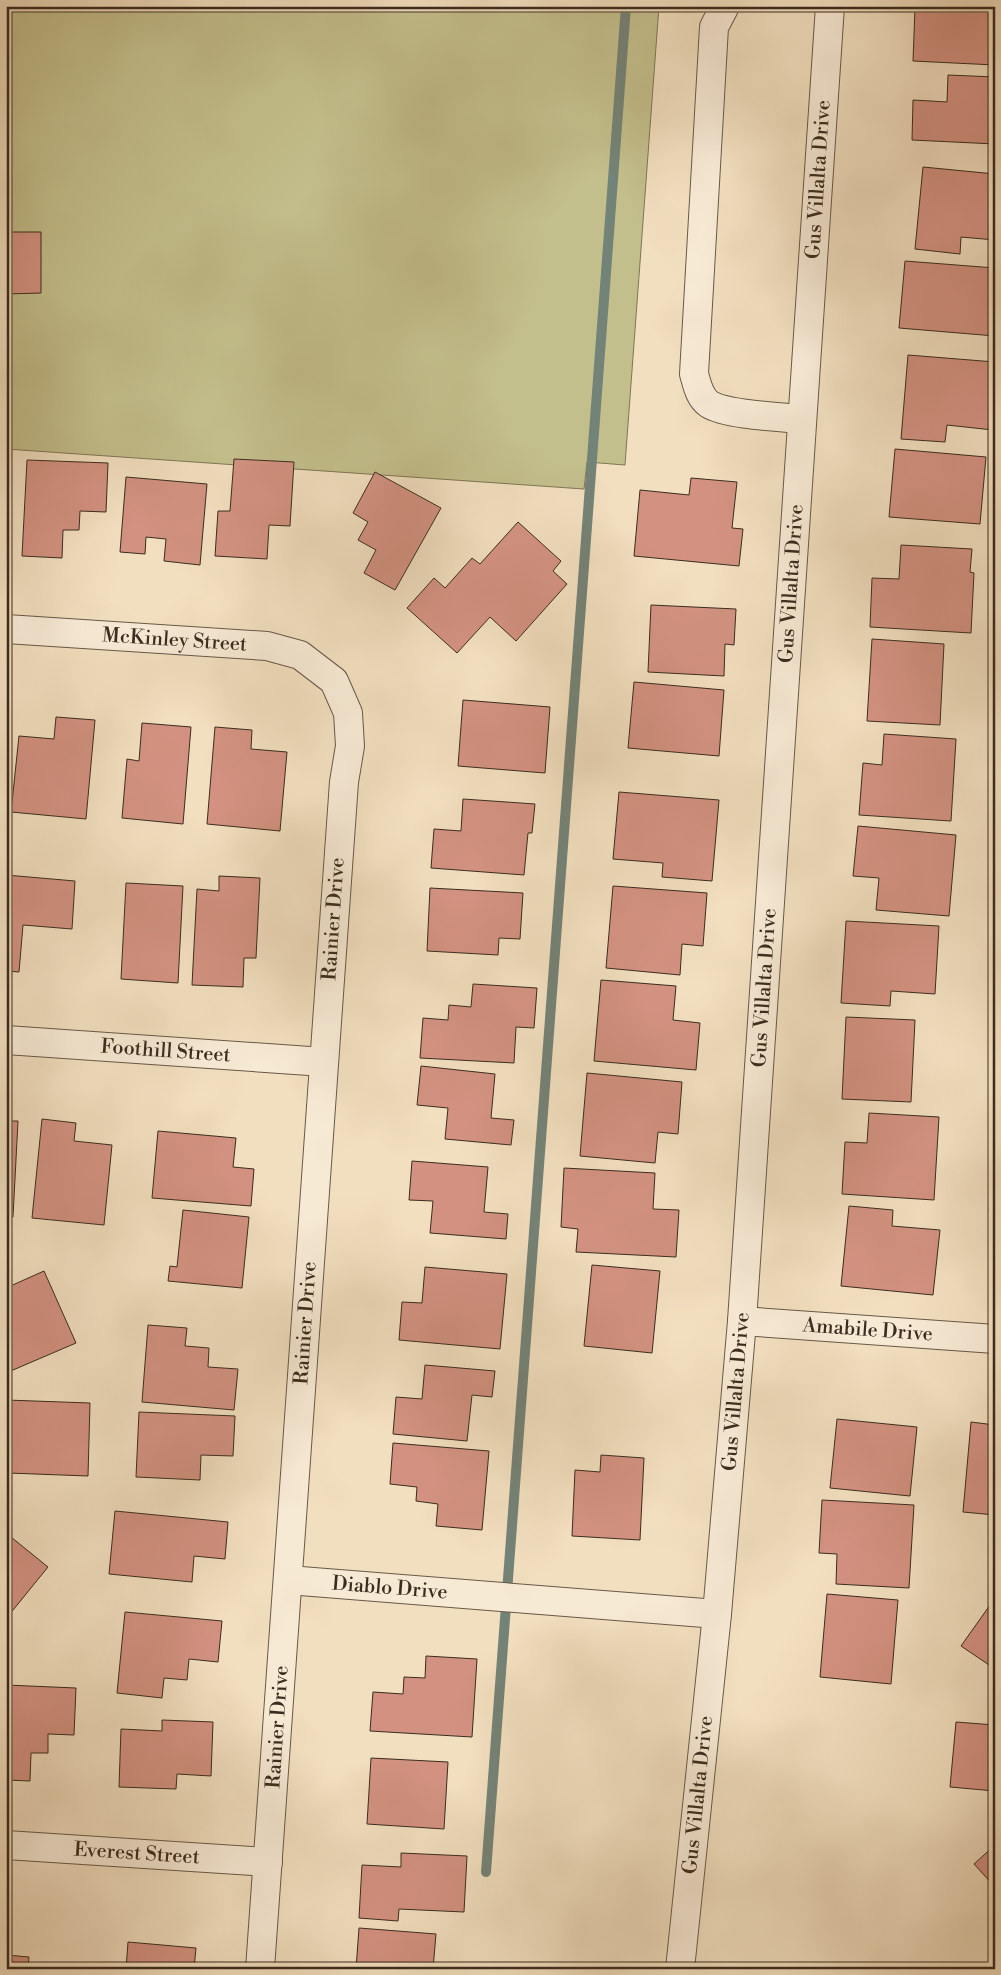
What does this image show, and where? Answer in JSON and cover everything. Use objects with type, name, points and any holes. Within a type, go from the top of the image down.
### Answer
[{"type":"street","points":[[725,6],[714,27],[694,374],[699,392],[709,404],[726,410],[802,419]]},
{"type":"street","name":"Gus Villalta Drive","points":[[680,1969],[717,1614],[742,1321],[830,6]]},
{"type":"street","name":"McKinley Street","points":[[6,629],[266,646],[300,655],[334,681]]},
{"type":"street","name":"Rainier Drive","points":[[260,1969],[344,782],[350,746],[348,713],[334,681]]},
{"type":"street","name":"Foothill Street","points":[[6,1040],[324,1062]]},
{"type":"street","name":"Amabile Drive","points":[[742,1321],[995,1339]]},
{"type":"street","name":"Diablo Drive","points":[[288,1580],[717,1614]]},
{"type":"street","name":"Everest Street","points":[[6,1845],[268,1862]]},
{"type":"shaded area","points":[[6,6],[659,6],[625,465],[587,462],[584,489],[6,449]]},
{"type":"building","points":[[937,6],[995,6],[995,65],[913,61],[915,8],[937,9]]},
{"type":"building","points":[[948,75],[995,77],[995,144],[912,140],[913,100],[947,102]]},
{"type":"building","points":[[923,167],[995,174],[995,240],[961,237],[960,254],[915,249]]},
{"type":"building","points":[[6,232],[41,232],[41,293],[6,294]]},
{"type":"building","points":[[905,261],[995,268],[995,336],[899,328]]},
{"type":"building","points":[[908,355],[995,362],[993,430],[947,425],[945,442],[901,439]]},
{"type":"building","points":[[895,449],[986,457],[980,524],[889,517]]},
{"type":"building","points":[[234,459],[294,462],[290,526],[269,525],[267,559],[215,556],[218,511],[230,511]]},
{"type":"building","points":[[27,460],[108,463],[106,512],[80,511],[79,530],[63,530],[62,558],[22,556]]},
{"type":"building","points":[[375,472],[441,508],[395,590],[364,573],[376,550],[358,540],[368,522],[353,513]]},
{"type":"building","points":[[126,477],[207,484],[200,565],[164,561],[166,539],[146,537],[145,554],[120,552]]},
{"type":"building","points":[[691,478],[737,482],[732,528],[743,529],[739,566],[634,556],[640,490],[689,495]]},
{"type":"building","points":[[518,522],[561,561],[553,571],[567,584],[516,641],[490,617],[457,653],[407,608],[434,578],[445,588],[472,558],[480,564]]},
{"type":"building","points":[[901,545],[972,549],[970,572],[974,573],[971,633],[870,627],[872,578],[899,579]]},
{"type":"building","points":[[651,605],[736,609],[734,645],[725,644],[724,676],[648,672]]},
{"type":"building","points":[[872,639],[944,644],[940,725],[867,721]]},
{"type":"building","points":[[634,682],[724,690],[719,756],[628,748]]},
{"type":"building","points":[[463,700],[550,707],[545,773],[458,766]]},
{"type":"building","points":[[56,717],[95,720],[86,819],[11,812],[19,736],[54,739]]},
{"type":"building","points":[[142,723],[191,727],[183,824],[122,818],[127,759],[139,761]]},
{"type":"building","points":[[215,727],[252,730],[251,749],[287,752],[280,831],[207,824]]},
{"type":"building","points":[[884,734],[956,739],[951,821],[859,815],[863,763],[882,765]]},
{"type":"building","points":[[619,792],[719,800],[712,881],[662,877],[663,863],[613,859]]},
{"type":"building","points":[[463,799],[535,804],[532,833],[528,833],[524,875],[431,868],[434,829],[461,831]]},
{"type":"building","points":[[858,826],[956,835],[949,916],[876,910],[879,878],[853,876]]},
{"type":"building","points":[[6,875],[75,881],[72,929],[23,925],[19,972],[6,971]]},
{"type":"building","points":[[219,876],[260,878],[256,958],[244,958],[243,987],[192,985],[197,889],[219,891]]},
{"type":"building","points":[[126,883],[183,886],[178,983],[121,979]]},
{"type":"building","points":[[613,886],[707,893],[703,946],[682,944],[680,975],[606,968]]},
{"type":"building","points":[[430,888],[523,893],[520,939],[499,938],[498,955],[427,951]]},
{"type":"building","points":[[846,921],[939,926],[935,994],[891,991],[890,1006],[841,1003]]},
{"type":"building","points":[[601,980],[676,986],[673,1020],[700,1023],[696,1070],[594,1061]]},
{"type":"building","points":[[473,984],[537,988],[534,1028],[516,1027],[514,1063],[420,1058],[423,1018],[448,1020],[449,1005],[471,1007]]},
{"type":"building","points":[[846,1017],[915,1020],[911,1102],[842,1099]]},
{"type":"building","points":[[421,1066],[495,1074],[491,1118],[514,1120],[511,1145],[445,1139],[448,1108],[417,1105]]},
{"type":"building","points":[[587,1073],[682,1082],[678,1134],[658,1132],[655,1163],[580,1156]]},
{"type":"building","points":[[869,1113],[939,1117],[934,1200],[842,1194],[845,1142],[867,1143]]},
{"type":"building","points":[[42,1119],[76,1123],[74,1141],[112,1145],[104,1225],[32,1218]]},
{"type":"building","points":[[6,1121],[18,1121],[13,1217],[6,1216]]},
{"type":"building","points":[[158,1131],[236,1138],[233,1167],[254,1169],[251,1206],[152,1198]]},
{"type":"building","points":[[995,1153],[995,1212],[989,1211]]},
{"type":"building","points":[[412,1161],[488,1167],[484,1212],[508,1214],[506,1239],[430,1233],[433,1201],[409,1200]]},
{"type":"building","points":[[564,1168],[655,1173],[653,1209],[679,1210],[676,1257],[576,1252],[578,1229],[561,1227]]},
{"type":"building","points":[[849,1206],[893,1210],[892,1226],[940,1230],[933,1295],[841,1286]]},
{"type":"building","points":[[183,1210],[249,1217],[242,1288],[168,1281],[170,1266],[177,1267]]},
{"type":"building","points":[[592,1265],[660,1271],[652,1353],[584,1346]]},
{"type":"building","points":[[425,1267],[507,1274],[500,1349],[399,1340],[402,1302],[422,1303]]},
{"type":"building","points":[[44,1271],[76,1343],[6,1373],[6,1325],[12,1322],[6,1309],[6,1288]]},
{"type":"building","points":[[148,1325],[187,1328],[185,1346],[209,1348],[208,1367],[238,1369],[234,1410],[142,1402]]},
{"type":"building","points":[[425,1365],[495,1371],[492,1397],[472,1395],[467,1441],[393,1434],[396,1397],[422,1399]]},
{"type":"building","points":[[6,1400],[90,1403],[88,1476],[8,1473]]},
{"type":"building","points":[[139,1412],[235,1416],[233,1456],[201,1455],[200,1480],[136,1477]]},
{"type":"building","points":[[837,1419],[917,1427],[910,1496],[830,1488]]},
{"type":"building","points":[[971,1422],[995,1425],[995,1515],[963,1512]]},
{"type":"building","points":[[393,1443],[489,1451],[482,1530],[436,1526],[438,1504],[416,1501],[417,1487],[390,1484]]},
{"type":"building","points":[[601,1455],[644,1458],[640,1540],[572,1536],[575,1470],[600,1472]]},
{"type":"building","points":[[822,1500],[914,1505],[909,1588],[836,1584],[837,1554],[819,1553]]},
{"type":"building","points":[[115,1511],[228,1522],[225,1559],[194,1556],[192,1582],[109,1574]]},
{"type":"building","points":[[6,1533],[48,1567],[9,1615],[6,1613]]},
{"type":"building","points":[[827,1594],[898,1600],[891,1684],[820,1677]]},
{"type":"building","points":[[995,1598],[995,1669],[961,1646]]},
{"type":"building","points":[[125,1612],[222,1621],[218,1662],[189,1659],[187,1680],[164,1678],[162,1698],[117,1693]]},
{"type":"building","points":[[426,1656],[477,1659],[472,1737],[370,1731],[373,1692],[403,1694],[404,1677],[425,1678]]},
{"type":"building","points":[[6,1685],[76,1688],[74,1735],[48,1734],[48,1753],[31,1753],[30,1781],[6,1780]]},
{"type":"building","points":[[162,1720],[213,1722],[211,1776],[177,1774],[176,1789],[119,1787],[121,1729],[162,1731]]},
{"type":"building","points":[[956,1722],[995,1725],[995,1791],[950,1787]]},
{"type":"building","points":[[371,1758],[448,1762],[444,1829],[367,1824]]},
{"type":"building","points":[[995,1845],[995,1887],[974,1864]]},
{"type":"building","points":[[401,1853],[467,1856],[464,1912],[399,1909],[398,1921],[359,1918],[362,1865],[401,1867]]},
{"type":"building","points":[[6,1925],[10,1926],[7,1955],[29,1957],[28,1969],[6,1969]]},
{"type":"building","points":[[359,1928],[436,1934],[433,1969],[356,1969]]},
{"type":"building","points":[[128,1942],[196,1948],[194,1969],[126,1969]]},
{"type":"waterway","points":[[486,1872],[626,6]]}]
